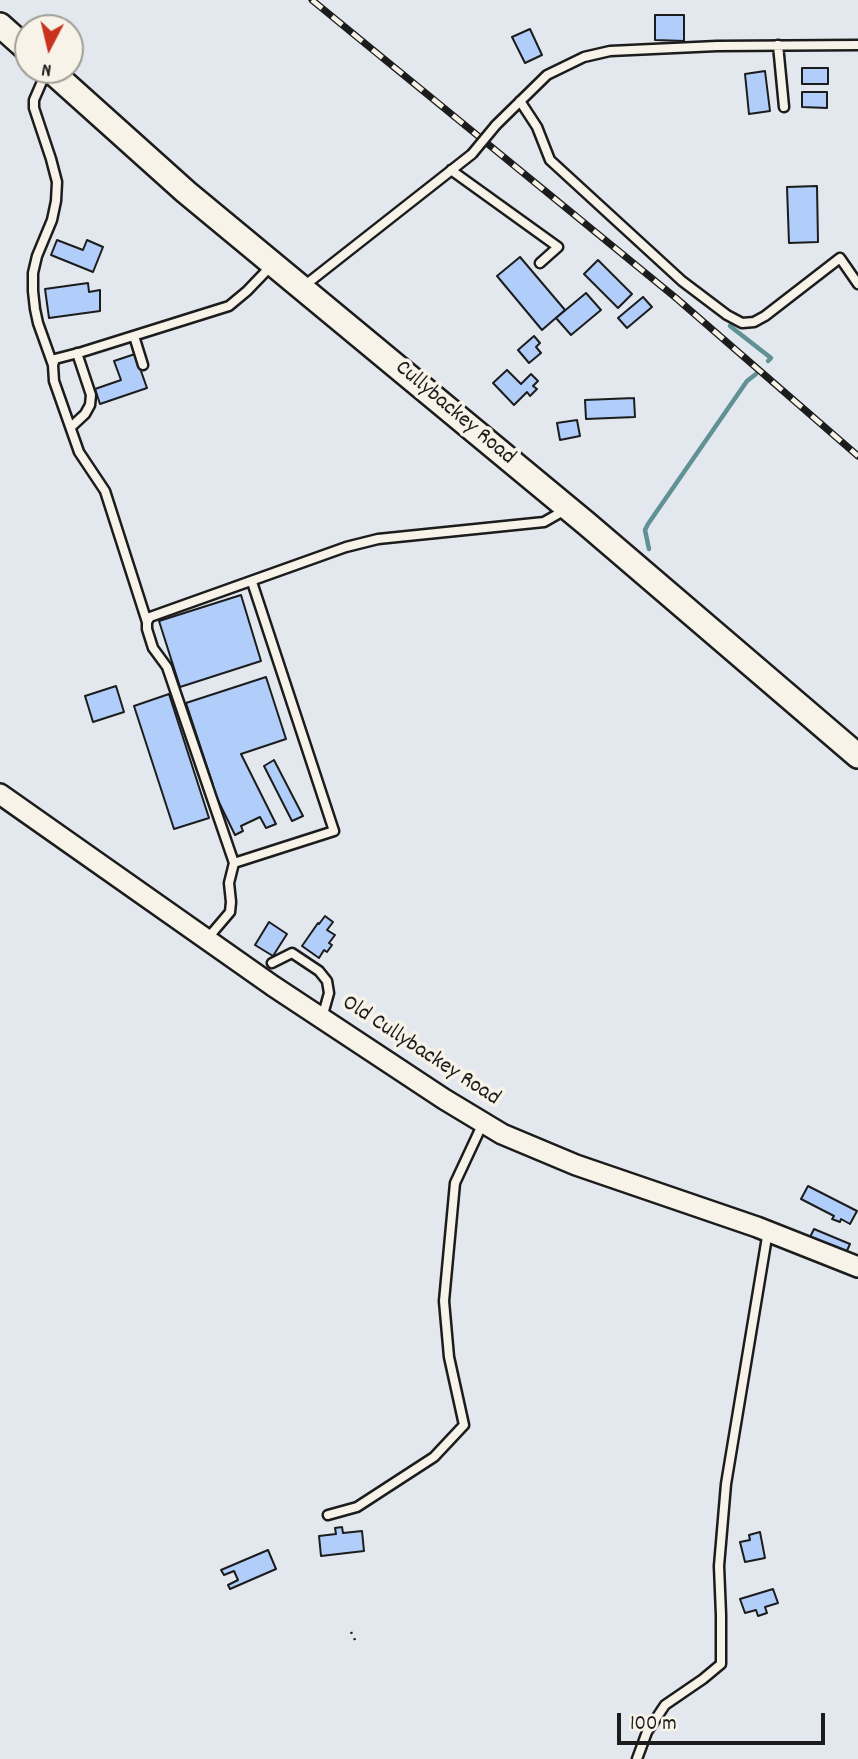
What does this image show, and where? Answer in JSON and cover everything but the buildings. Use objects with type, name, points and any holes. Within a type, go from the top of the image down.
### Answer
[{"type":"main road","points":[[0,25],[14,38]]},
{"type":"main road","name":"Cullybackey Road","points":[[65,84],[186,192],[568,508],[858,756]]},
{"type":"street","name":"Old Cullybackey Road","points":[[0,794],[322,1018],[502,1134],[576,1165],[768,1231],[858,1267]]},
{"type":"lane","points":[[778,45],[784,107]]},
{"type":"lane","points":[[302,288],[472,154],[496,125],[547,75],[584,57],[610,51],[717,46],[858,45]]},
{"type":"lane","points":[[42,84],[34,100],[34,108],[57,182],[52,219],[33,273],[34,309],[53,365],[54,381],[79,452],[105,491],[153,648],[167,667],[234,863],[229,883],[232,902],[230,912],[207,939]]},
{"type":"lane","points":[[520,101],[537,127],[550,160],[682,281],[742,323],[754,322],[765,316],[840,258],[858,284]]},
{"type":"lane","points":[[451,170],[558,247],[540,263]]},
{"type":"lane","points":[[53,365],[55,359],[229,306],[273,264]]},
{"type":"lane","points":[[134,336],[142,365]]},
{"type":"lane","points":[[71,427],[85,414],[91,395],[77,353]]},
{"type":"lane","points":[[147,622],[150,617],[326,554],[378,539],[544,522],[568,508]]},
{"type":"lane","points":[[234,863],[334,831],[252,582]]},
{"type":"lane","points":[[272,964],[292,953],[319,971],[327,981],[329,993],[322,1018]]},
{"type":"lane","points":[[328,1515],[357,1507],[434,1457],[464,1425],[449,1357],[444,1301],[455,1182],[483,1123]]},
{"type":"lane","points":[[637,1759],[647,1732],[665,1705],[721,1664],[719,1566],[726,1484],[768,1231]]},
{"type":"path","points":[[351,1632],[356,1642]]},
{"type":"waterway","points":[[730,326],[771,358],[768,361]]},
{"type":"waterway","points":[[649,549],[645,530],[648,524],[747,381],[756,374]]},
{"type":"railway","points":[[312,0],[676,298],[858,456]]}]
